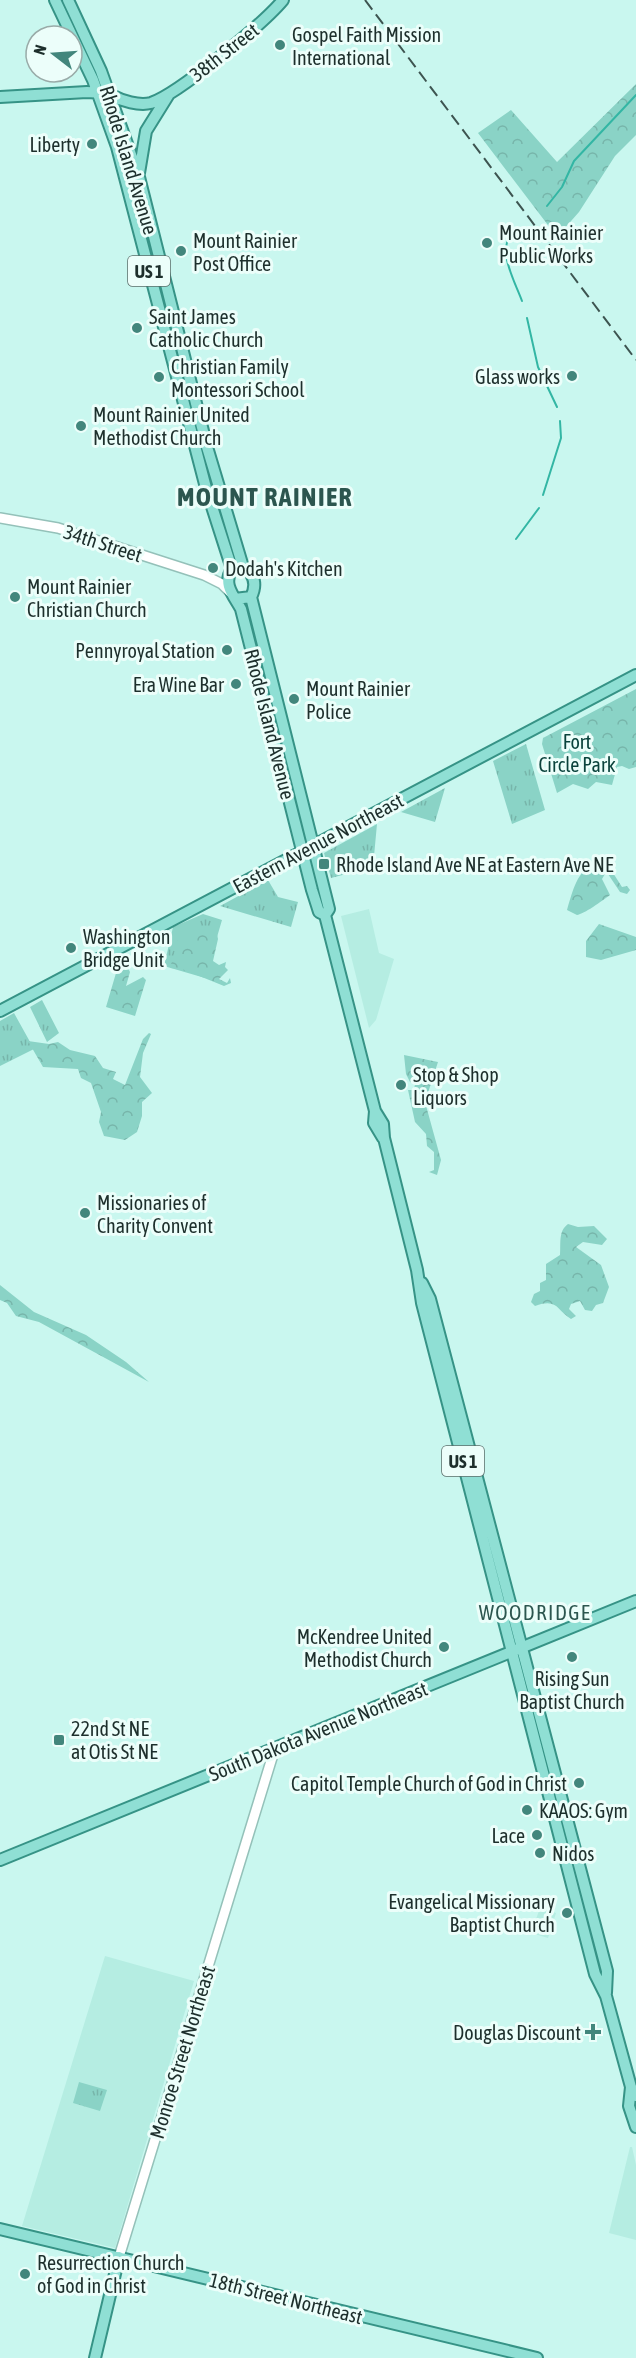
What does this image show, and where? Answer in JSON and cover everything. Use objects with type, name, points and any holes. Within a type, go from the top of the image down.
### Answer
[{"type":"main road","name":"Rhode Island Avenue","points":[[56,0],[97,92],[117,147],[206,488],[230,571]]},
{"type":"main road","name":"Rhode Island Avenue","points":[[68,0],[111,95],[139,177],[207,447],[243,567]]},
{"type":"main road","name":"38th Street","points":[[0,97],[97,92],[111,95],[122,101],[147,104],[165,95],[244,37],[271,14],[283,0]]},
{"type":"main road","points":[[139,177],[146,131],[165,95]]},
{"type":"main road","points":[[230,571],[243,567]]},
{"type":"main road","name":"US 1","points":[[243,567],[254,579],[251,597]]},
{"type":"main road","name":"US 1","points":[[230,571],[233,595]]},
{"type":"main road","name":"Rhode Island Avenue","points":[[233,595],[241,609],[303,852]]},
{"type":"main road","points":[[233,595],[251,597]]},
{"type":"main road","name":"Rhode Island Avenue","points":[[251,597],[313,846]]},
{"type":"main road","name":"Eastern Avenue Northeast","points":[[0,1011],[636,675]]},
{"type":"main road","name":"US 1","points":[[313,846],[329,909],[325,915],[375,1111],[383,1124],[384,1138],[417,1270],[430,1299],[517,1650],[607,1971],[606,1996],[634,2091],[629,2106],[636,2127]]},
{"type":"main road","name":"US 1","points":[[303,852],[319,912],[325,915]]},
{"type":"main road","name":"South Dakota Avenue Northeast","points":[[0,1860],[636,1601]]},
{"type":"main road","name":"18th Street Northeast","points":[[0,2229],[537,2358]]},
{"type":"main road","name":"Monroe Street Northeast","points":[[95,2358],[119,2257]]},
{"type":"street","name":"34th Street","points":[[0,518],[58,528],[204,575],[222,584],[233,595]]},
{"type":"street","name":"34th Street","points":[[204,575],[230,571]]},
{"type":"street","name":"Monroe Street Northeast","points":[[119,2257],[275,1748]]},
{"type":"shaded area","points":[[369,909],[379,953],[394,959],[376,1020],[369,1028],[341,916]]},
{"type":"shaded area","points":[[540,1908],[556,1913],[548,1938],[531,1933]]},
{"type":"shaded area","points":[[105,1956],[194,1981],[115,2248],[22,2226]]},
{"type":"shaded area","points":[[630,2147],[632,2147],[636,2165],[636,2240],[609,2233]]},
{"type":"green space","points":[[636,84],[636,135],[615,156],[579,212],[557,237],[478,133],[511,110],[557,162]]},
{"type":"green space","name":"Fort Circle Park","points":[[636,689],[636,767],[629,769],[622,766],[617,767],[612,785],[596,782],[588,789],[573,784],[557,793],[542,744],[543,738]]},
{"type":"green space","name":"Fort Circle Park","points":[[526,744],[545,810],[512,824],[493,761]]},
{"type":"green space","points":[[445,788],[435,822],[401,812]]},
{"type":"green space","points":[[377,824],[373,867],[331,878],[324,853]]},
{"type":"green space","points":[[596,861],[608,865],[622,887],[627,886],[630,890],[627,894],[620,892],[608,874],[605,874],[602,879],[610,895],[577,915],[567,910],[574,888],[584,870]]},
{"type":"green space","points":[[268,880],[278,897],[298,902],[291,927],[220,906]]},
{"type":"green space","points":[[203,914],[222,920],[205,978],[164,966],[173,927]]},
{"type":"green space","points":[[599,924],[636,937],[636,950],[601,960],[586,957],[586,941]]},
{"type":"green space","points":[[180,933],[217,934],[213,961],[219,965],[226,962],[225,967],[228,970],[219,979],[227,983],[230,978],[231,983],[224,986],[182,969],[170,968]]},
{"type":"green space","points":[[128,968],[130,972],[126,986],[143,977],[146,980],[135,1016],[106,1007],[116,973]]},
{"type":"green space","points":[[42,1000],[59,1033],[47,1042],[30,1007]]},
{"type":"green space","points":[[14,1013],[34,1049],[0,1066],[0,1021]]},
{"type":"green space","points":[[149,1033],[151,1034],[143,1053],[140,1077],[152,1093],[142,1102],[142,1116],[137,1132],[125,1140],[104,1136],[99,1122],[101,1112],[91,1083],[81,1078],[78,1069],[43,1067],[28,1041],[49,1044],[58,1042],[70,1050],[95,1056],[103,1068],[116,1072],[113,1079],[125,1085],[143,1039]]},
{"type":"green space","points":[[404,1055],[438,1062],[425,1102],[441,1160],[437,1175],[429,1172],[434,1170],[434,1152],[427,1146],[426,1134],[415,1122],[408,1090],[414,1090],[415,1084],[410,1082],[406,1074]]},
{"type":"green space","points":[[568,1224],[578,1227],[594,1226],[607,1239],[602,1245],[583,1242],[576,1247],[601,1265],[609,1287],[603,1303],[596,1305],[592,1311],[585,1310],[580,1301],[571,1304],[569,1309],[576,1316],[571,1319],[553,1304],[535,1306],[531,1302],[534,1294],[540,1291],[540,1283],[546,1280],[546,1264],[560,1255],[561,1234]]},
{"type":"green space","points":[[0,1285],[34,1312],[86,1335],[126,1362],[149,1382],[39,1322],[16,1316],[7,1303],[0,1300]]},
{"type":"green space","points":[[79,2082],[107,2090],[100,2111],[73,2103]]},
{"type":"waterway","points":[[547,206],[562,187],[574,161],[636,95]]},
{"type":"waterway","points":[[516,228],[510,236],[506,254],[522,301]]},
{"type":"waterway","points":[[527,318],[538,367],[557,407]]},
{"type":"waterway","points":[[543,495],[561,438],[560,421]]},
{"type":"waterway","points":[[516,539],[539,508]]},
{"type":"railway","points":[[365,0],[636,360]]},
{"type":"place","name":"Gospel Faith Mission International","points":[[280,45]]},
{"type":"place","name":"Liberty","points":[[92,144]]},
{"type":"place","name":"Mount Rainier Public Works","points":[[487,243]]},
{"type":"place","name":"Mount Rainier Post Office","points":[[181,251]]},
{"type":"place","name":"Saint James Catholic Church","points":[[137,328]]},
{"type":"place","name":"Glass works","points":[[572,376]]},
{"type":"place","name":"Christian Family Montessori School","points":[[159,377]]},
{"type":"place","name":"Mount Rainier United Methodist Church","points":[[81,426]]},
{"type":"place","name":"Dodah's Kitchen","points":[[213,568]]},
{"type":"place","name":"Mount Rainier Christian Church","points":[[15,597]]},
{"type":"place","name":"Pennyroyal Station","points":[[227,650]]},
{"type":"place","name":"Era Wine Bar","points":[[236,684]]},
{"type":"place","name":"Mount Rainier Police","points":[[294,699]]},
{"type":"place","name":"Rhode Island Ave NE at Eastern Ave NE","points":[[324,864]]},
{"type":"place","name":"Washington Bridge Unit","points":[[71,948]]},
{"type":"place","name":"Stop & Shop Liquors","points":[[401,1085]]},
{"type":"place","name":"Missionaries of Charity Convent","points":[[85,1213]]},
{"type":"place","name":"McKendree United Methodist Church","points":[[444,1647]]},
{"type":"place","name":"Rising Sun Baptist Church","points":[[572,1657]]},
{"type":"place","name":"22nd St NE at Otis St NE","points":[[59,1740]]},
{"type":"place","name":"Capitol Temple Church of God in Christ","points":[[579,1783]]},
{"type":"place","name":"KAAOS: Gym","points":[[527,1810]]},
{"type":"place","name":"Lace","points":[[537,1835]]},
{"type":"place","name":"Nidos","points":[[540,1853]]},
{"type":"place","name":"Evangelical Missionary Baptist Church","points":[[567,1913]]},
{"type":"place","name":"Douglas Discount","points":[[593,2032]]},
{"type":"place","name":"Resurrection Church of God in Christ","points":[[25,2274]]},
{"type":"district","name":"MOUNT RAINIER","points":[[265,497]]},
{"type":"district","name":"WOODRIDGE","points":[[535,1612]]}]
